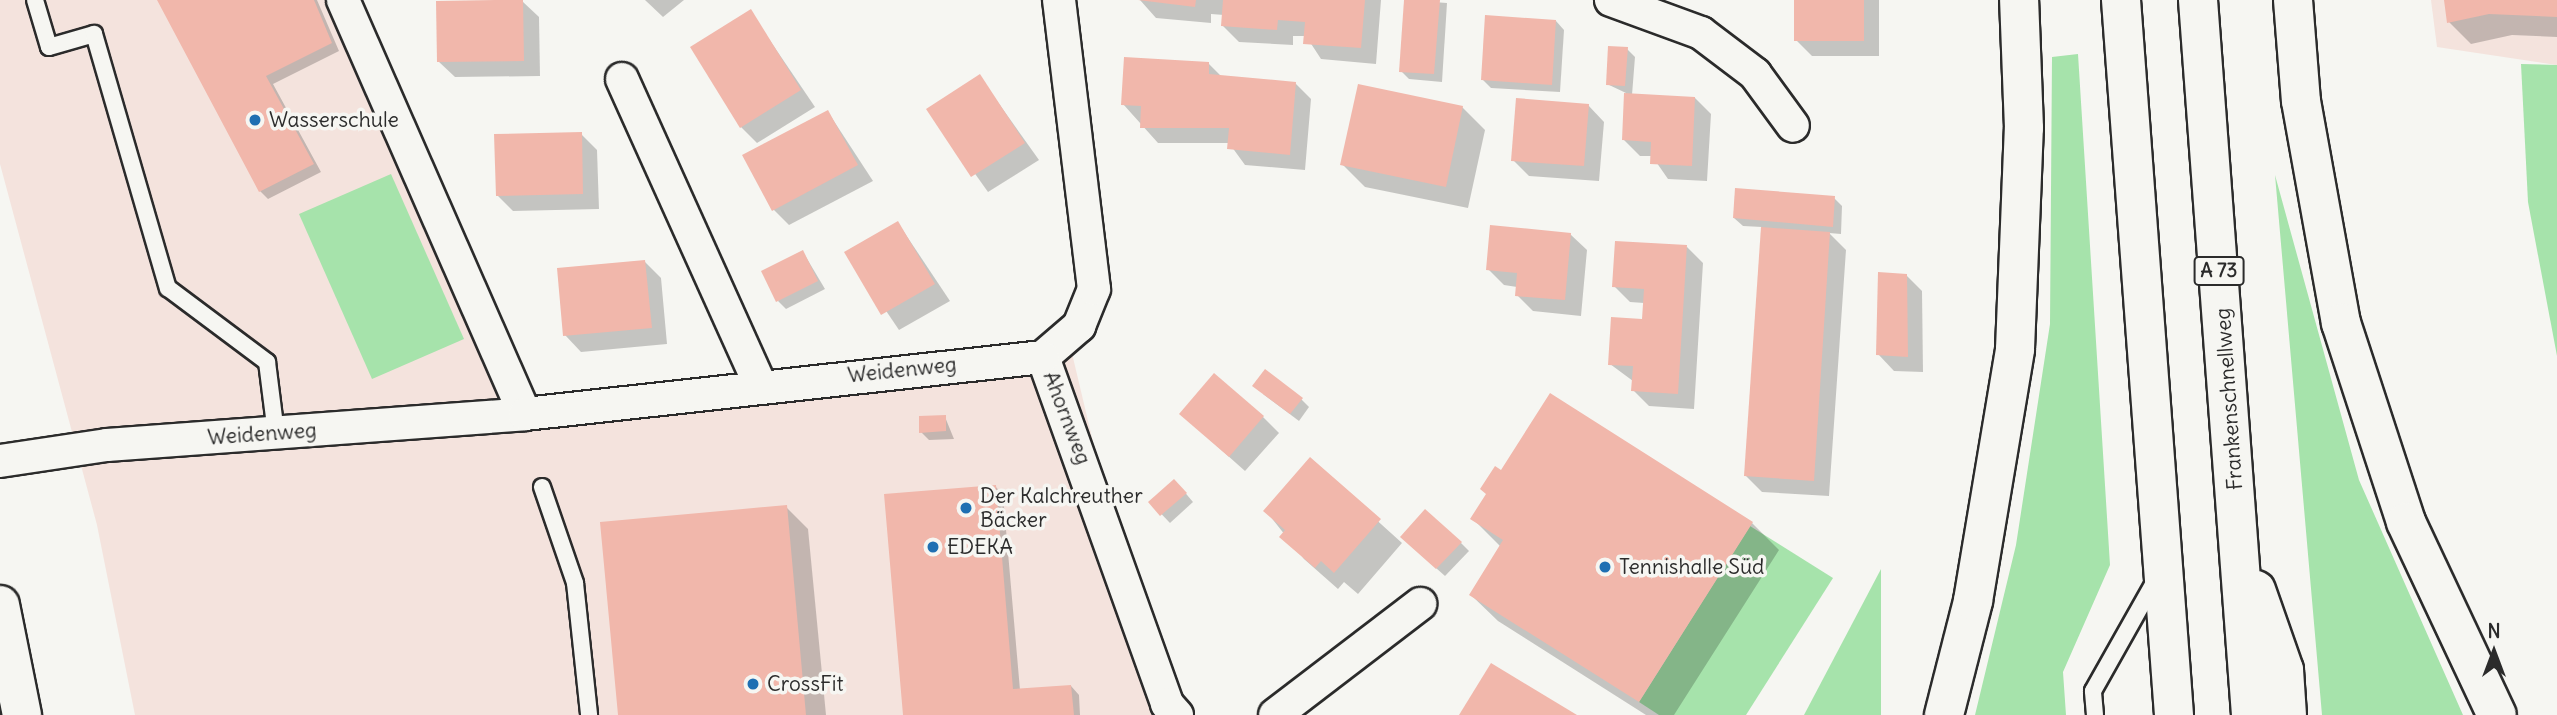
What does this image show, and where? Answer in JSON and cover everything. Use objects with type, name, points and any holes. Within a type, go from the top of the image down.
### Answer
[{"type":"main road","points":[[1944,715],[1975,588],[2015,349],[2024,142],[2019,0]]},
{"type":"main road","points":[[2121,0],[2174,715]]},
{"type":"main road","name":"Frankenschnellweg","points":[[2198,0],[2240,541],[2250,715]]},
{"type":"main road","points":[[2293,0],[2301,101],[2340,323],[2406,523],[2497,715]]},
{"type":"main road","points":[[2240,541],[2284,670],[2287,715]]},
{"type":"main road","points":[[0,605],[22,715]]},
{"type":"street","points":[[343,0],[525,414]]},
{"type":"street","name":"Ahornweg","points":[[1059,0],[1094,289],[1079,326],[1043,357],[1167,704],[1177,715]]},
{"type":"street","points":[[1611,0],[1701,33],[1755,74],[1793,126]]},
{"type":"street","points":[[622,79],[760,385]]},
{"type":"street","name":"Weidenweg","points":[[0,461],[107,445],[525,414],[760,385],[1043,357]]},
{"type":"street","points":[[1275,715],[1420,604]]},
{"type":"lane","points":[[35,0],[49,47],[94,34],[168,288],[267,362],[276,433]]},
{"type":"lane","points":[[542,487],[575,583],[589,715]]},
{"type":"lane","points":[[2095,715],[2093,691],[2163,568]]},
{"type":"shaded area","points":[[0,0],[327,0],[506,403],[1070,345],[1158,715],[135,715],[97,525],[0,164]]},
{"type":"shaded area","points":[[2431,0],[2557,0],[2557,65],[2437,47]]},
{"type":"green space","points":[[2078,54],[2110,565],[2063,672],[2066,715],[1975,715],[2016,545],[2050,324],[2052,57]]},
{"type":"green space","points":[[2521,64],[2557,65],[2557,356],[2528,202]]},
{"type":"green space","points":[[391,174],[464,339],[372,379],[299,214]]},
{"type":"green space","points":[[2275,175],[2359,480],[2463,715],[2322,715]]},
{"type":"green space","points":[[1750,526],[1833,578],[1746,715],[1659,715],[1639,702]]},
{"type":"green space","points":[[1881,569],[1881,715],[1804,715]]},
{"type":"building","name":"Wasserschule","points":[[157,0],[314,0],[332,43],[266,76],[314,164],[259,192]]},
{"type":"building","points":[[523,0],[524,61],[437,62],[436,1]]},
{"type":"building","points":[[1138,0],[1196,0],[1195,7]]},
{"type":"building","points":[[1223,0],[1365,0],[1361,48],[1303,44],[1305,22],[1278,20],[1277,30],[1221,26]]},
{"type":"building","points":[[1404,0],[1440,0],[1434,74],[1399,72]]},
{"type":"building","points":[[1794,0],[1864,0],[1864,41],[1794,41]]},
{"type":"building","points":[[2444,0],[2557,0],[2557,17],[2489,14],[2447,23]]},
{"type":"building","points":[[751,9],[801,90],[740,128],[690,47]]},
{"type":"building","points":[[1485,15],[1556,20],[1552,85],[1481,80]]},
{"type":"building","points":[[1608,46],[1628,47],[1625,86],[1606,85]]},
{"type":"building","points":[[1124,57],[1209,62],[1209,74],[1296,82],[1290,155],[1227,149],[1229,128],[1140,128],[1141,106],[1121,105]]},
{"type":"building","points":[[980,74],[1025,143],[971,177],[926,109]]},
{"type":"building","points":[[1358,84],[1463,106],[1446,187],[1340,165]]},
{"type":"building","points":[[1624,93],[1695,97],[1692,166],[1650,164],[1651,142],[1622,140]]},
{"type":"building","points":[[1516,98],[1589,104],[1584,166],[1511,161]]},
{"type":"building","points":[[828,110],[858,165],[772,211],[742,155]]},
{"type":"building","points":[[582,132],[583,194],[496,196],[494,134]]},
{"type":"building","points":[[1735,188],[1835,196],[1833,227],[1733,218]]},
{"type":"building","points":[[898,221],[935,284],[881,315],[844,252]]},
{"type":"building","points":[[1490,225],[1571,233],[1565,300],[1515,296],[1517,273],[1486,270]]},
{"type":"building","points":[[1761,227],[1830,232],[1814,481],[1744,476]]},
{"type":"building","points":[[1615,241],[1687,245],[1678,394],[1631,391],[1633,366],[1608,365],[1611,317],[1642,319],[1644,289],[1612,287]]},
{"type":"building","points":[[803,250],[818,281],[776,302],[761,271]]},
{"type":"building","points":[[645,260],[652,328],[563,336],[557,268]]},
{"type":"building","points":[[1878,272],[1907,274],[1908,357],[1876,355]]},
{"type":"building","points":[[1265,369],[1303,398],[1290,414],[1252,386]]},
{"type":"building","points":[[1214,373],[1264,416],[1229,457],[1179,414]]},
{"type":"building","name":"Tennishalle Süd","points":[[1550,393],[1753,522],[1639,702],[1469,595],[1503,540],[1470,519],[1486,494],[1480,489],[1495,466],[1501,470]]},
{"type":"building","points":[[946,415],[946,431],[919,433],[919,416]]},
{"type":"building","points":[[1310,457],[1381,519],[1334,573],[1321,561],[1315,568],[1279,537],[1285,530],[1263,511]]},
{"type":"building","points":[[1174,479],[1187,493],[1160,516],[1148,502]]},
{"type":"building","points":[[996,485],[1013,689],[1071,685],[1074,715],[903,715],[884,494]]},
{"type":"building","points":[[787,505],[806,715],[618,715],[600,522]]},
{"type":"building","points":[[1425,509],[1462,542],[1436,569],[1400,537]]},
{"type":"building","points":[[1491,663],[1577,715],[1459,715]]},
{"type":"place","name":"Wasserschule","points":[[255,120]]},
{"type":"place","name":"Der Kalchreuther Bäcker","points":[[966,508]]},
{"type":"place","name":"EDEKA","points":[[933,547]]},
{"type":"place","name":"Tennishalle Süd","points":[[1605,567]]},
{"type":"place","name":"CrossFit","points":[[753,684]]}]
